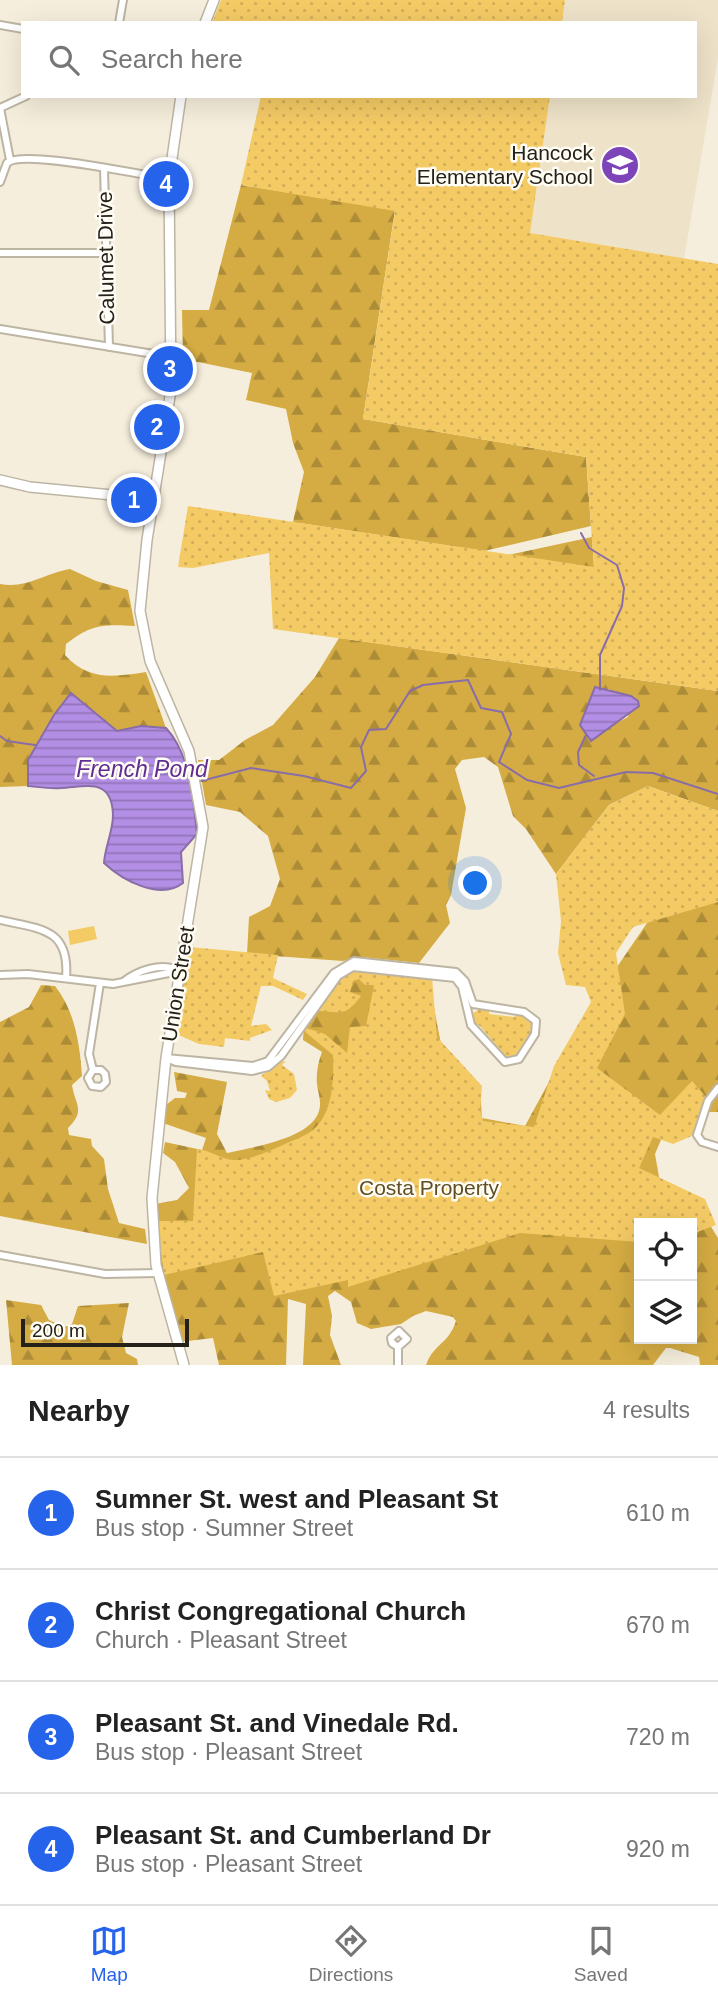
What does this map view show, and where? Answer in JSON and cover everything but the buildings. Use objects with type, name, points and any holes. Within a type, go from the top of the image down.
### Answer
[{"type":"main road","points":[[206,21],[214,0]]},
{"type":"main road","name":"Union Street","points":[[181,98],[169,179],[173,357],[169,412],[153,499],[140,611],[144,643],[156,679],[189,751],[202,813],[201,849],[166,1058],[152,1198],[152,1233],[158,1273],[184,1365]]},
{"type":"main road","points":[[0,480],[30,487],[153,499]]},
{"type":"street","points":[[119,21],[122,0]]},
{"type":"street","points":[[0,25],[21,29]]},
{"type":"street","points":[[0,180],[10,160],[0,108],[22,98]]},
{"type":"street","points":[[10,160],[48,159],[169,179]]},
{"type":"street","name":"Calumet Drive","points":[[104,169],[108,347]]},
{"type":"street","points":[[0,253],[106,253]]},
{"type":"street","points":[[0,329],[173,357]]},
{"type":"street","points":[[0,920],[45,931],[59,939],[66,952],[66,978]]},
{"type":"street","points":[[166,1058],[176,1056],[257,1068],[271,1065],[337,970],[360,960],[456,972],[464,979],[474,1005]]},
{"type":"street","points":[[0,975],[66,978],[100,983],[124,982],[155,968],[170,966],[179,971]]},
{"type":"street","points":[[310,1011],[338,976],[361,966],[453,977],[461,985],[471,1025],[501,1060],[513,1063],[523,1056],[536,1030],[533,1017],[524,1012],[474,1005]]},
{"type":"street","points":[[93,1070],[89,1054],[100,983]]},
{"type":"street","points":[[468,1013],[474,1005]]},
{"type":"street","points":[[718,1088],[708,1101],[697,1135],[702,1142],[718,1147]]},
{"type":"street","points":[[0,1255],[105,1274],[158,1273]]},
{"type":"street","points":[[398,1347],[398,1365]]},
{"type":"shaded area","name":"Hancock Elementary School","points":[[565,0],[718,0],[718,58],[684,259],[529,233],[550,98],[697,98],[697,21],[562,21]]},
{"type":"green space","points":[[221,0],[565,0],[562,21],[213,21]]},
{"type":"green space","points":[[261,98],[550,98],[530,233],[718,264],[718,691],[273,629],[269,553],[193,568],[178,567],[188,506],[594,567],[586,457],[363,419],[395,211],[241,185]]},
{"type":"green space","points":[[241,185],[395,210],[363,419],[586,457],[591,526],[484,551],[293,522],[304,472],[293,443],[286,409],[246,400],[252,373],[183,359],[182,310],[209,310]]},
{"type":"green space","points":[[592,537],[594,568],[508,555]]},
{"type":"green space","points":[[70,569],[96,581],[128,590],[135,626],[106,626],[83,632],[66,644],[65,655],[92,673],[112,676],[146,672],[166,728],[141,726],[117,731],[71,694],[54,715],[28,759],[28,786],[0,787],[0,584],[27,583]]},
{"type":"green space","points":[[339,638],[718,691],[718,811],[648,786],[609,805],[556,874],[526,829],[513,816],[498,767],[484,757],[462,760],[455,769],[466,808],[451,895],[446,905],[450,923],[419,963],[361,957],[343,961],[247,954],[249,917],[270,906],[280,879],[268,836],[240,812],[206,805],[198,760],[219,760],[245,740],[273,725],[315,677]],"holes":[[[609,689],[618,695],[631,696],[628,717],[608,727],[591,741],[588,716],[590,703],[600,693]]]},
{"type":"green space","name":"Costa Property","points":[[648,786],[718,811],[718,902],[633,927],[616,953],[625,1014],[597,1068],[660,1115],[692,1081],[707,1098],[694,1135],[673,1144],[653,1137],[639,1168],[705,1199],[716,1225],[697,1232],[697,1218],[634,1218],[634,1242],[520,1233],[348,1287],[348,1280],[274,1296],[263,1252],[164,1275],[157,1221],[193,1221],[197,1149],[232,1160],[249,1158],[305,1135],[322,1120],[331,1093],[333,1055],[304,1031],[306,1028],[325,1034],[347,1053],[350,1027],[366,1026],[374,985],[365,985],[359,979],[353,981],[350,992],[361,996],[351,1007],[342,1012],[318,1011],[342,977],[354,971],[432,977],[437,1037],[482,1086],[480,1110],[483,1121],[534,1127],[554,1066],[591,1002],[585,987],[566,985],[558,953],[561,921],[556,874],[609,805]]},
{"type":"green space","points":[[718,819],[718,1112],[703,1112],[663,1135],[655,1154],[663,1186],[705,1217],[718,1238],[718,1365],[700,1365],[699,1357],[666,1348],[653,1365],[426,1365],[433,1352],[453,1329],[456,1321],[453,1317],[426,1311],[401,1324],[371,1329],[357,1323],[351,1302],[335,1291],[328,1296],[332,1316],[330,1335],[341,1365],[303,1365],[306,1304],[288,1299],[286,1365],[219,1365],[213,1338],[179,1342],[162,1296],[155,1204],[177,1200],[189,1188],[175,1162],[163,1153],[165,1142],[202,1150],[206,1138],[160,1122],[162,1108],[175,1098],[185,1098],[187,1093],[177,1091],[174,1072],[227,1082],[217,1134],[227,1153],[279,1140],[305,1129],[314,1121],[320,1108],[317,1076],[322,1052],[303,1040],[304,1032],[311,1018],[357,968],[430,987],[441,1044],[480,1090],[482,1118],[525,1126],[589,1008]]},
{"type":"green space","points":[[94,926],[97,939],[70,945],[68,931]]},
{"type":"green space","points":[[189,947],[278,955],[273,978],[307,994],[303,1000],[273,986],[261,986],[251,1026],[266,1024],[272,1030],[250,1038],[250,1041],[225,1038],[224,1047],[199,1044],[174,1033]]},
{"type":"green space","points":[[41,985],[55,986],[62,996],[72,1017],[78,1040],[82,1076],[72,1085],[78,1112],[68,1128],[69,1135],[91,1139],[92,1146],[104,1159],[108,1189],[119,1223],[145,1229],[147,1244],[0,1216],[0,1022],[29,1007]]},
{"type":"green space","points":[[480,1009],[489,1010],[489,1014],[514,1017],[519,1013],[533,1020],[535,1030],[522,1054],[506,1061],[499,1054],[502,1052],[480,1026],[472,1022],[473,1013]]},
{"type":"green space","points":[[286,1061],[282,1065],[294,1074],[297,1090],[290,1098],[276,1102],[269,1099],[265,1090],[270,1091],[267,1081],[261,1076],[280,1062]]},
{"type":"green space","points":[[6,1300],[41,1305],[49,1320],[64,1327],[72,1324],[78,1306],[129,1303],[122,1337],[126,1353],[137,1359],[138,1365],[12,1365]]},
{"type":"water","points":[[595,687],[631,696],[638,701],[639,706],[591,741],[580,725]]},
{"type":"water","name":"French Pond","points":[[71,693],[117,731],[141,726],[166,728],[174,739],[186,764],[197,834],[181,852],[183,883],[174,888],[153,889],[131,882],[104,863],[113,815],[112,803],[103,789],[88,786],[28,786],[28,760],[54,715]]},
{"type":"waterway","points":[[581,533],[589,548],[617,565],[624,588],[622,606],[600,655],[600,690]]},
{"type":"waterway","points":[[201,781],[251,768],[304,776],[351,788],[366,771],[361,747],[369,730],[386,729],[410,691],[423,685],[468,680],[481,708],[502,712],[511,734],[499,762],[527,780],[559,788],[626,772],[653,773],[718,794]]},
{"type":"waterway","points":[[586,735],[578,752],[579,765],[594,776]]},
{"type":"waterway","points":[[0,736],[7,741],[35,745]]},
{"type":"place","name":"Hancock Elementary School","points":[[620,165]]},
{"type":"place","name":"Pleasant St. and Cumberland Dr","points":[[166,184]]},
{"type":"place","name":"Pleasant St. and Vinedale Rd.","points":[[170,369]]},
{"type":"place","name":"Christ Congregational Church","points":[[157,427]]},
{"type":"place","name":"Sumner St. west and Pleasant St","points":[[134,500]]}]
